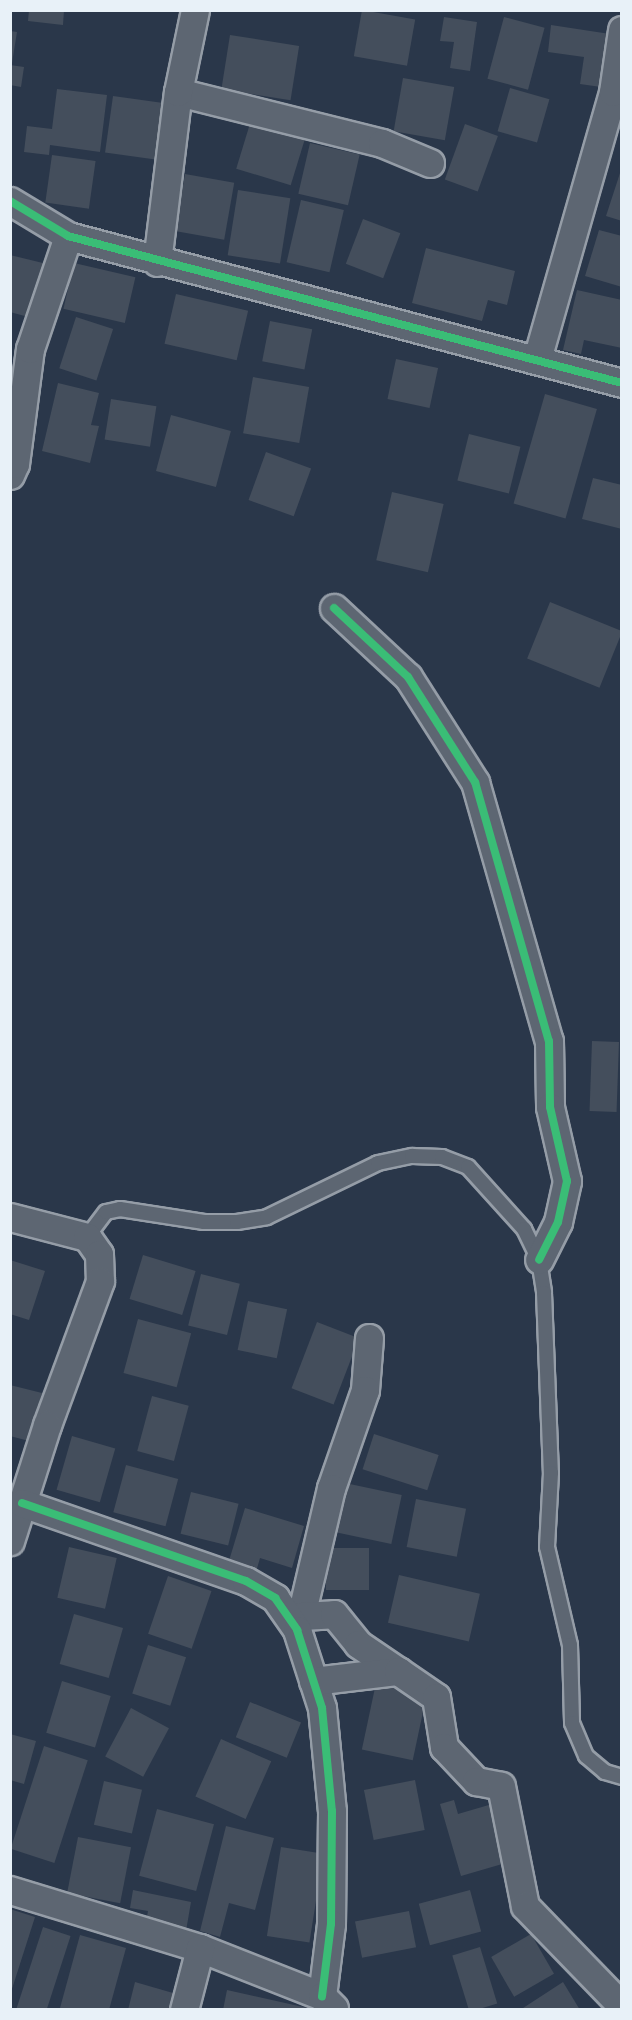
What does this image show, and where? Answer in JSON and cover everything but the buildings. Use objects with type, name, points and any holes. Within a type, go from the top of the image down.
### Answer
[{"type":"street","points":[[157,262],[178,92],[195,10]]},
{"type":"street","points":[[537,359],[617,93],[621,30]]},
{"type":"street","points":[[178,92],[382,142],[430,163]]},
{"type":"street","points":[[10,201],[68,236],[157,262],[537,359],[621,383]]},
{"type":"street","points":[[10,475],[15,464],[30,349],[68,236]]},
{"type":"street","points":[[334,608],[408,677],[474,782],[549,1041],[550,1107],[567,1181],[558,1222],[538,1260]]},
{"type":"street","points":[[10,1217],[87,1237],[99,1254],[100,1281],[10,1541]]},
{"type":"street","points":[[369,1338],[365,1390],[331,1488],[301,1616],[334,1614],[358,1644],[436,1697],[444,1747],[476,1781],[501,1786],[525,1906],[621,2006]]},
{"type":"street","points":[[10,1890],[200,1948],[329,2003],[332,1811],[322,1708],[297,1630],[275,1598],[246,1581],[22,1503]]},
{"type":"street","points":[[313,1681],[398,1671]]},
{"type":"street","points":[[184,2010],[200,1948]]},
{"type":"lane","points":[[87,1237],[106,1212],[120,1209],[204,1222],[237,1222],[267,1217],[378,1163],[412,1156],[442,1157],[468,1167],[524,1229],[538,1260],[544,1293],[551,1473],[547,1548],[570,1645],[572,1723],[586,1756],[605,1772],[621,1777]]},
{"type":"cycle path","points":[[10,201],[68,236],[622,383]]},
{"type":"cycle path","points":[[334,608],[408,677],[475,782],[549,1041],[550,1107],[567,1181],[558,1222],[539,1260]]},
{"type":"cycle path","points":[[22,1503],[246,1581],[275,1598],[297,1630],[322,1708],[332,1811],[331,1924],[322,1996]]}]
